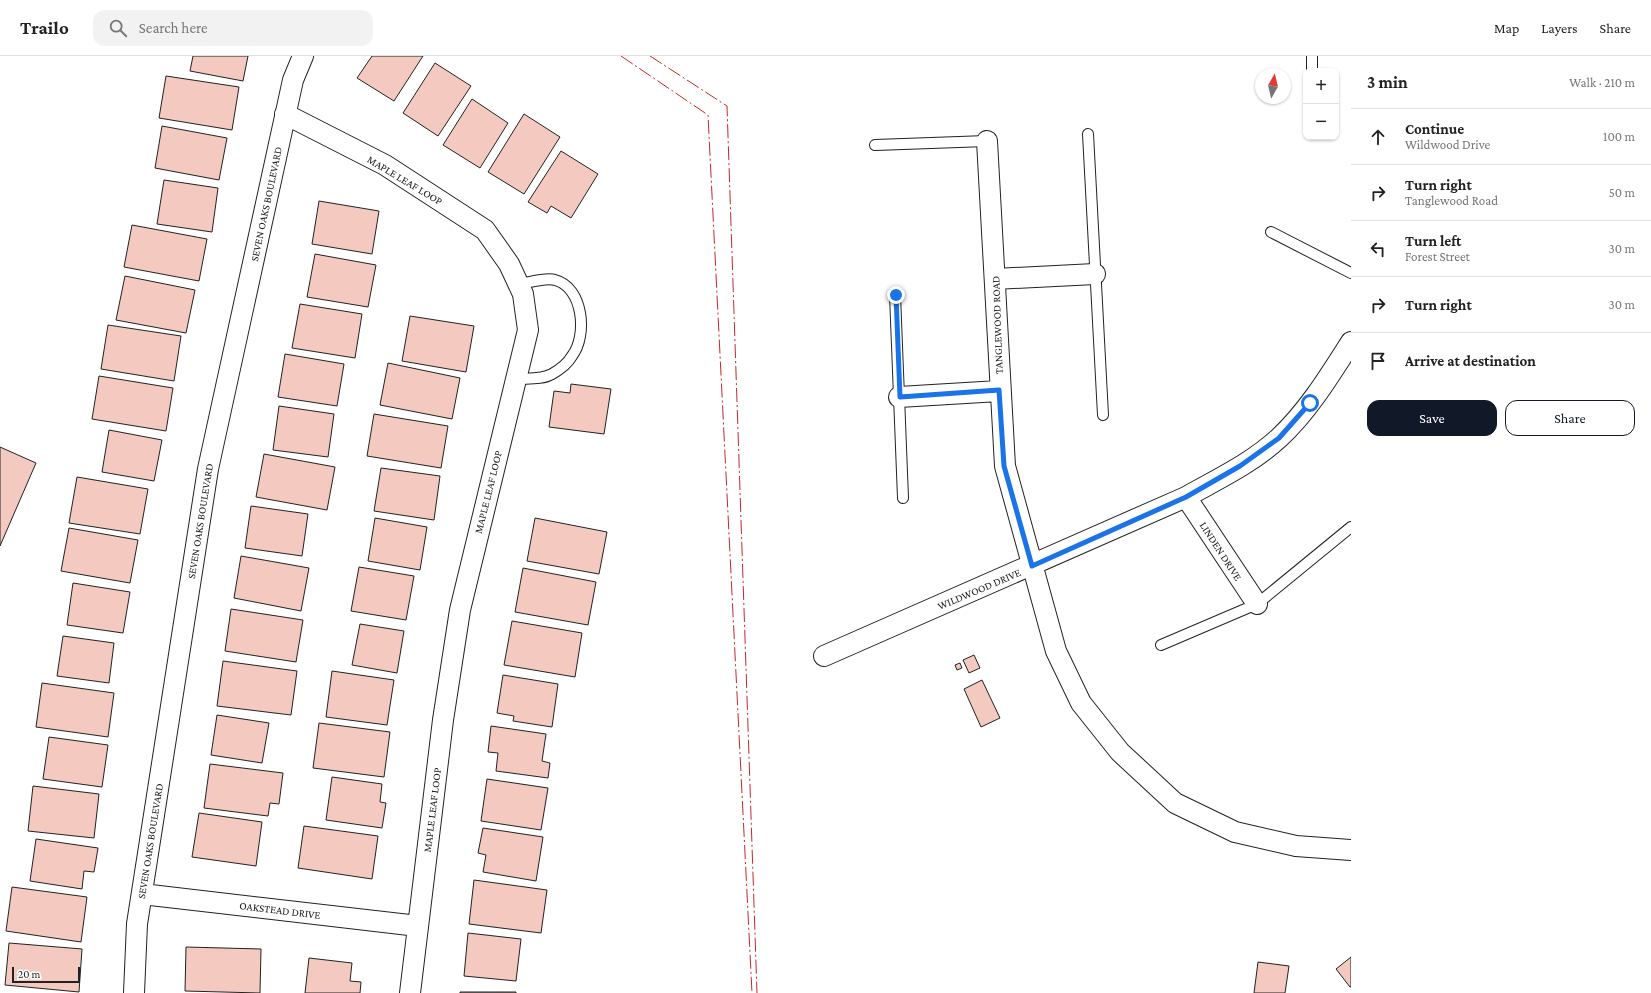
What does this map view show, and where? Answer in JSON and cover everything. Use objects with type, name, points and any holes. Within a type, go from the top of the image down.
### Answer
[{"type":"street","name":"SEVEN OAKS BOULEVARD","points":[[134,993],[137,924],[208,469],[293,80],[302,56]]},
{"type":"street","name":"MAPLE LEAF LOOP","points":[[286,114],[385,165],[485,230],[508,264],[523,294],[528,330],[460,610],[443,720],[410,993]]},
{"type":"street","name":"TANGLEWOOD ROAD","points":[[986,141],[995,279],[999,390],[1004,466],[1056,651],[1080,703],[1120,752],[1175,803],[1235,832],[1296,846],[1351,850]]},
{"type":"street","points":[[995,279],[1095,274]]},
{"type":"street","name":"WILDWOOD DRIVE","points":[[824,656],[1032,566],[1186,497],[1240,466],[1279,438],[1310,403],[1351,342]]},
{"type":"street","points":[[900,397],[999,390]]},
{"type":"street","name":"LINDEN DRIVE","points":[[1186,497],[1257,604]]},
{"type":"street","name":"OAKSTEAD DRIVE","points":[[142,894],[418,926]]},
{"type":"lane","points":[[1312,56],[1312,68]]},
{"type":"lane","points":[[1088,134],[1103,415]]},
{"type":"lane","points":[[875,145],[986,141]]},
{"type":"lane","points":[[1271,232],[1351,272]]},
{"type":"lane","points":[[516,378],[539,378],[551,375],[561,368],[573,356],[579,340],[581,327],[578,306],[574,296],[565,283],[553,279],[519,284]]},
{"type":"lane","points":[[896,295],[903,498]]},
{"type":"lane","points":[[1161,646],[1257,604],[1351,527]]},
{"type":"building","points":[[193,56],[248,56],[243,81],[190,71]]},
{"type":"building","points":[[372,56],[423,56],[394,101],[357,78]]},
{"type":"building","points":[[435,63],[471,86],[438,136],[403,113]]},
{"type":"building","points":[[166,76],[239,87],[232,130],[159,118]]},
{"type":"building","points":[[472,99],[508,123],[480,168],[443,145]]},
{"type":"building","points":[[524,114],[560,137],[524,194],[488,172]]},
{"type":"building","points":[[162,126],[227,138],[219,180],[155,168]]},
{"type":"building","points":[[561,151],[598,174],[571,218],[551,206],[547,213],[528,202]]},
{"type":"building","points":[[164,180],[218,188],[212,232],[157,224]]},
{"type":"building","points":[[319,201],[379,211],[372,254],[312,244]]},
{"type":"building","points":[[132,225],[207,239],[199,281],[124,267]]},
{"type":"building","points":[[315,254],[376,265],[368,307],[307,297]]},
{"type":"building","points":[[125,276],[195,290],[186,333],[116,320]]},
{"type":"building","points":[[300,304],[362,314],[355,358],[292,348]]},
{"type":"building","points":[[410,316],[474,326],[466,372],[402,361]]},
{"type":"building","points":[[108,325],[181,336],[174,381],[101,369]]},
{"type":"building","points":[[285,354],[344,364],[337,406],[278,397]]},
{"type":"building","points":[[388,363],[460,378],[452,419],[380,405]]},
{"type":"building","points":[[99,376],[173,388],[166,431],[92,419]]},
{"type":"building","points":[[571,384],[611,389],[604,434],[549,427],[554,391],[570,393]]},
{"type":"building","points":[[279,406],[334,414],[328,457],[273,450]]},
{"type":"building","points":[[374,414],[448,426],[441,468],[367,456]]},
{"type":"building","points":[[109,430],[162,440],[154,481],[102,472]]},
{"type":"building","points":[[0,447],[36,463],[0,546]]},
{"type":"building","points":[[264,454],[335,467],[327,510],[256,497]]},
{"type":"building","points":[[381,468],[440,476],[434,520],[374,511]]},
{"type":"building","points":[[77,477],[148,489],[140,534],[69,523]]},
{"type":"building","points":[[251,506],[308,514],[302,556],[245,548]]},
{"type":"building","points":[[375,518],[427,527],[420,570],[368,561]]},
{"type":"building","points":[[535,518],[607,532],[599,574],[527,561]]},
{"type":"building","points":[[69,528],[138,540],[130,583],[61,571]]},
{"type":"building","points":[[241,556],[309,568],[301,611],[234,598]]},
{"type":"building","points":[[359,567],[414,576],[406,620],[351,611]]},
{"type":"building","points":[[523,568],[596,582],[588,625],[515,612]]},
{"type":"building","points":[[73,583],[130,592],[123,633],[67,625]]},
{"type":"building","points":[[231,609],[303,620],[296,662],[225,651]]},
{"type":"building","points":[[512,621],[582,633],[575,677],[504,665]]},
{"type":"building","points":[[360,624],[404,631],[397,673],[352,665]]},
{"type":"building","points":[[63,636],[114,643],[109,683],[57,676]]},
{"type":"building","points":[[974,655],[980,668],[969,673],[963,660]]},
{"type":"building","points":[[223,661],[297,671],[291,715],[217,706]]},
{"type":"building","points":[[960,663],[962,668],[957,670],[955,665]]},
{"type":"building","points":[[332,671],[394,680],[387,725],[326,717]]},
{"type":"building","points":[[503,675],[558,684],[552,727],[513,721],[514,716],[497,713]]},
{"type":"building","points":[[982,680],[1000,718],[981,727],[964,689]]},
{"type":"building","points":[[42,683],[114,693],[108,737],[36,727]]},
{"type":"building","points":[[217,715],[269,723],[262,763],[211,755]]},
{"type":"building","points":[[319,723],[390,732],[384,777],[313,768]]},
{"type":"building","points":[[491,726],[546,734],[542,761],[550,763],[548,778],[496,771],[498,753],[488,752]]},
{"type":"building","points":[[49,737],[108,745],[102,787],[43,779]]},
{"type":"building","points":[[210,764],[283,773],[279,804],[270,803],[268,816],[204,808]]},
{"type":"building","points":[[332,777],[382,784],[380,802],[386,803],[382,828],[326,820]]},
{"type":"building","points":[[487,779],[548,788],[541,830],[481,821]]},
{"type":"building","points":[[33,786],[99,794],[94,838],[28,831]]},
{"type":"building","points":[[199,813],[262,822],[256,866],[192,857]]},
{"type":"building","points":[[304,826],[378,836],[372,879],[298,868]]},
{"type":"building","points":[[483,828],[543,837],[536,881],[483,872],[486,855],[478,853]]},
{"type":"building","points":[[36,839],[98,848],[94,872],[84,871],[82,889],[30,881]]},
{"type":"building","points":[[474,880],[547,890],[541,933],[469,924]]},
{"type":"building","points":[[12,887],[87,897],[81,942],[6,931]]},
{"type":"building","points":[[468,933],[521,939],[516,981],[464,976]]},
{"type":"building","points":[[9,943],[82,949],[79,992],[5,985]]},
{"type":"building","points":[[186,947],[261,949],[260,993],[185,991]]},
{"type":"building","points":[[1351,957],[1351,987],[1350,987],[1336,969]]},
{"type":"building","points":[[309,958],[352,963],[350,981],[361,982],[360,993],[305,993]]},
{"type":"building","points":[[1258,962],[1289,966],[1285,993],[1254,993]]},
{"type":"building","points":[[516,992],[516,993],[460,993]]},
{"type":"power","points":[[621,56],[708,115],[752,993]]},
{"type":"power","points":[[650,56],[727,106],[757,993]]},
{"type":"route","points":[[896,295],[900,397],[999,390],[1004,466],[1032,566],[1186,497],[1240,466],[1279,438],[1310,403]]}]
